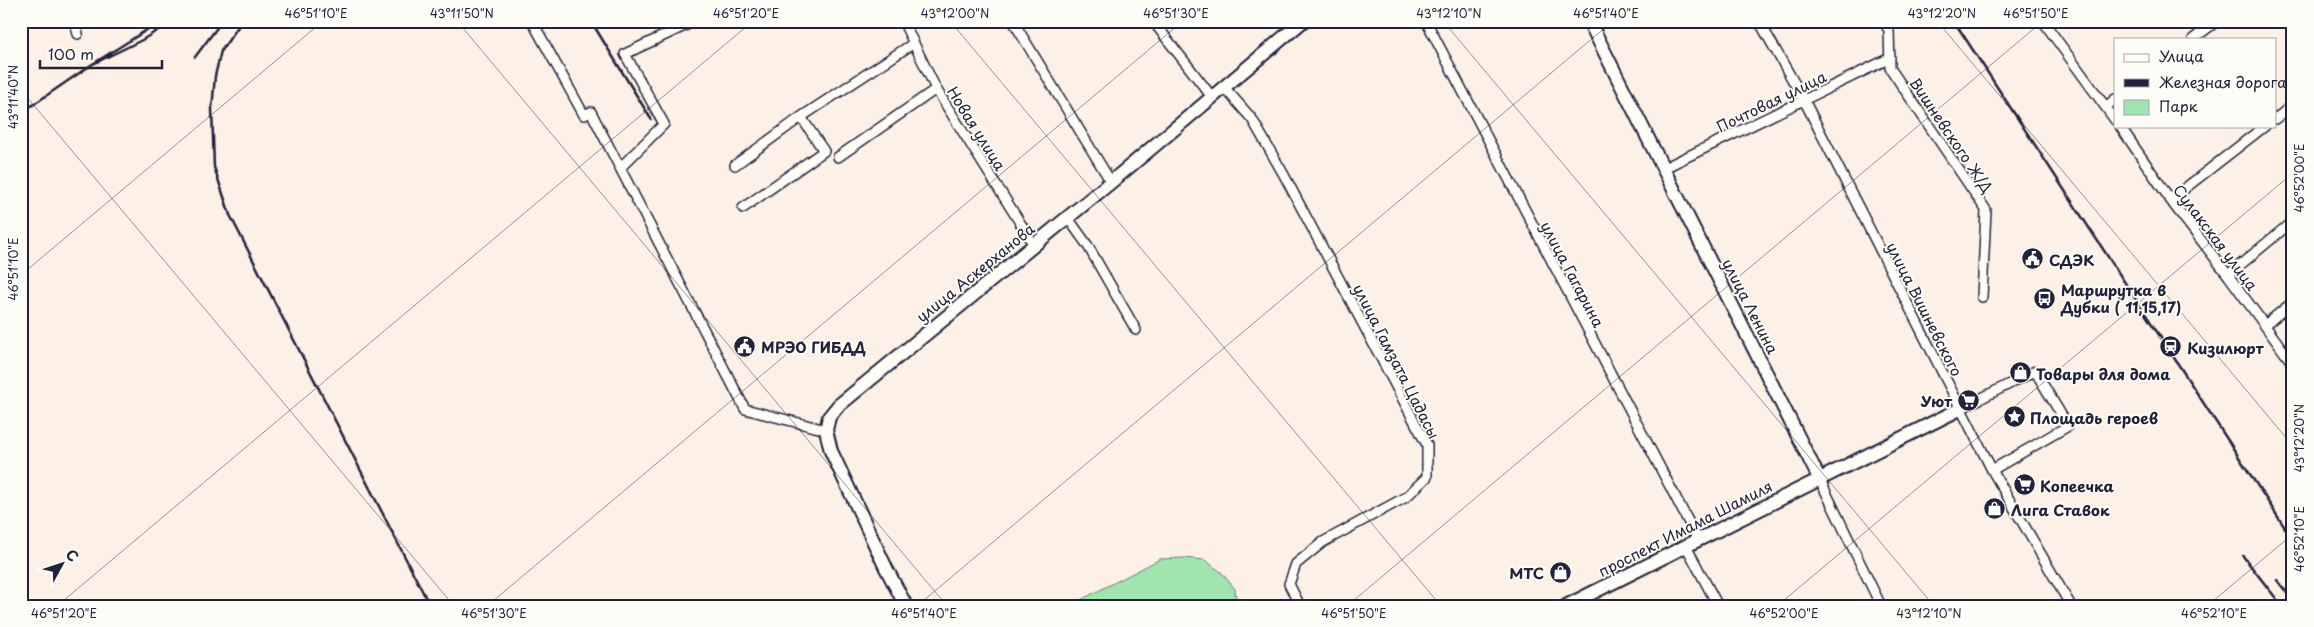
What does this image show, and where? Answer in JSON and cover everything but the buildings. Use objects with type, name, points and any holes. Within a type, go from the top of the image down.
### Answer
[{"type":"street","points":[[74,21],[78,34]]},
{"type":"street","points":[[532,21],[584,115],[591,112],[745,409],[826,430],[831,451],[906,606]]},
{"type":"street","points":[[620,168],[664,124],[625,54],[680,24],[695,21]]},
{"type":"street","points":[[773,21],[782,21]]},
{"type":"street","name":"Новая улица","points":[[903,21],[936,89],[1034,245]]},
{"type":"street","points":[[1013,21],[1111,182]]},
{"type":"street","points":[[1153,21],[1212,97]]},
{"type":"street","name":"улица Аскерханова","points":[[826,430],[829,417],[838,406],[1068,218],[1303,21]]},
{"type":"street","name":"улица Гагарина","points":[[1426,21],[1698,540]]},
{"type":"street","name":"улица Ленина","points":[[1589,21],[1819,478],[1881,606]]},
{"type":"street","name":"улица Вишневского","points":[[1759,21],[1804,100],[1992,470],[2071,606]]},
{"type":"street","name":"Вишневского Ж/Д","points":[[1884,21],[1889,30],[1890,68],[1986,210],[1982,296]]},
{"type":"street","points":[[2043,21],[2114,119]]},
{"type":"street","points":[[2194,38],[2217,21]]},
{"type":"street","points":[[735,165],[801,117],[914,43]]},
{"type":"street","name":"Почтовая улица","points":[[1664,168],[1890,58]]},
{"type":"street","name":"улица Гамзата Цадасы","points":[[1224,87],[1252,120],[1284,175],[1427,445],[1427,477],[1406,497],[1323,542],[1296,564],[1289,584],[1300,606]]},
{"type":"street","points":[[838,157],[936,89]]},
{"type":"street","points":[[2106,107],[2114,100]]},
{"type":"street","points":[[2276,118],[2293,105]]},
{"type":"street","points":[[743,208],[824,151],[801,117]]},
{"type":"street","name":"Сулакская улица","points":[[2121,128],[2170,200],[2293,364]]},
{"type":"street","points":[[2170,200],[2262,128]]},
{"type":"street","points":[[1068,218],[1088,246],[1136,330]]},
{"type":"street","points":[[2228,275],[2293,221]]},
{"type":"street","points":[[2265,325],[2293,302]]},
{"type":"street","points":[[1960,409],[2035,371],[2068,426],[1992,470]]},
{"type":"street","name":"проспект Имама Шамиля","points":[[1566,606],[1960,409]]},
{"type":"street","points":[[1686,546],[1718,606]]},
{"type":"green space","points":[[1184,558],[1205,560],[1221,572],[1235,589],[1237,606],[1069,606],[1160,559]]},
{"type":"railway","points":[[161,21],[91,65],[142,40],[173,21]]},
{"type":"railway","points":[[195,57],[222,21]]},
{"type":"railway","points":[[242,21],[221,51],[215,76],[212,109],[214,167],[230,215],[430,606]]},
{"type":"railway","points":[[591,21],[651,119]]},
{"type":"railway","points":[[1954,21],[2293,540]]},
{"type":"railway","points":[[21,113],[91,65]]},
{"type":"railway","points":[[2243,556],[2282,606]]},
{"type":"railway","points":[[2277,580],[2293,601]]},
{"type":"place","name":"СДЭК","points":[[2033,259]]},
{"type":"place","name":"Маршрутка в Дубки ( 11,15,17)","points":[[2045,298]]},
{"type":"place","name":"МРЭО ГИБДД","points":[[745,346]]},
{"type":"place","name":"Кизилюрт","points":[[2171,347]]},
{"type":"place","name":"Товары для дома","points":[[2020,373]]},
{"type":"place","name":"Уют","points":[[1968,400]]},
{"type":"place","name":"Площадь героев","points":[[2014,417]]},
{"type":"place","name":"Копеечка","points":[[2024,485]]},
{"type":"place","name":"Лига Ставок","points":[[1995,509]]},
{"type":"place","name":"МТС","points":[[1560,572]]}]
